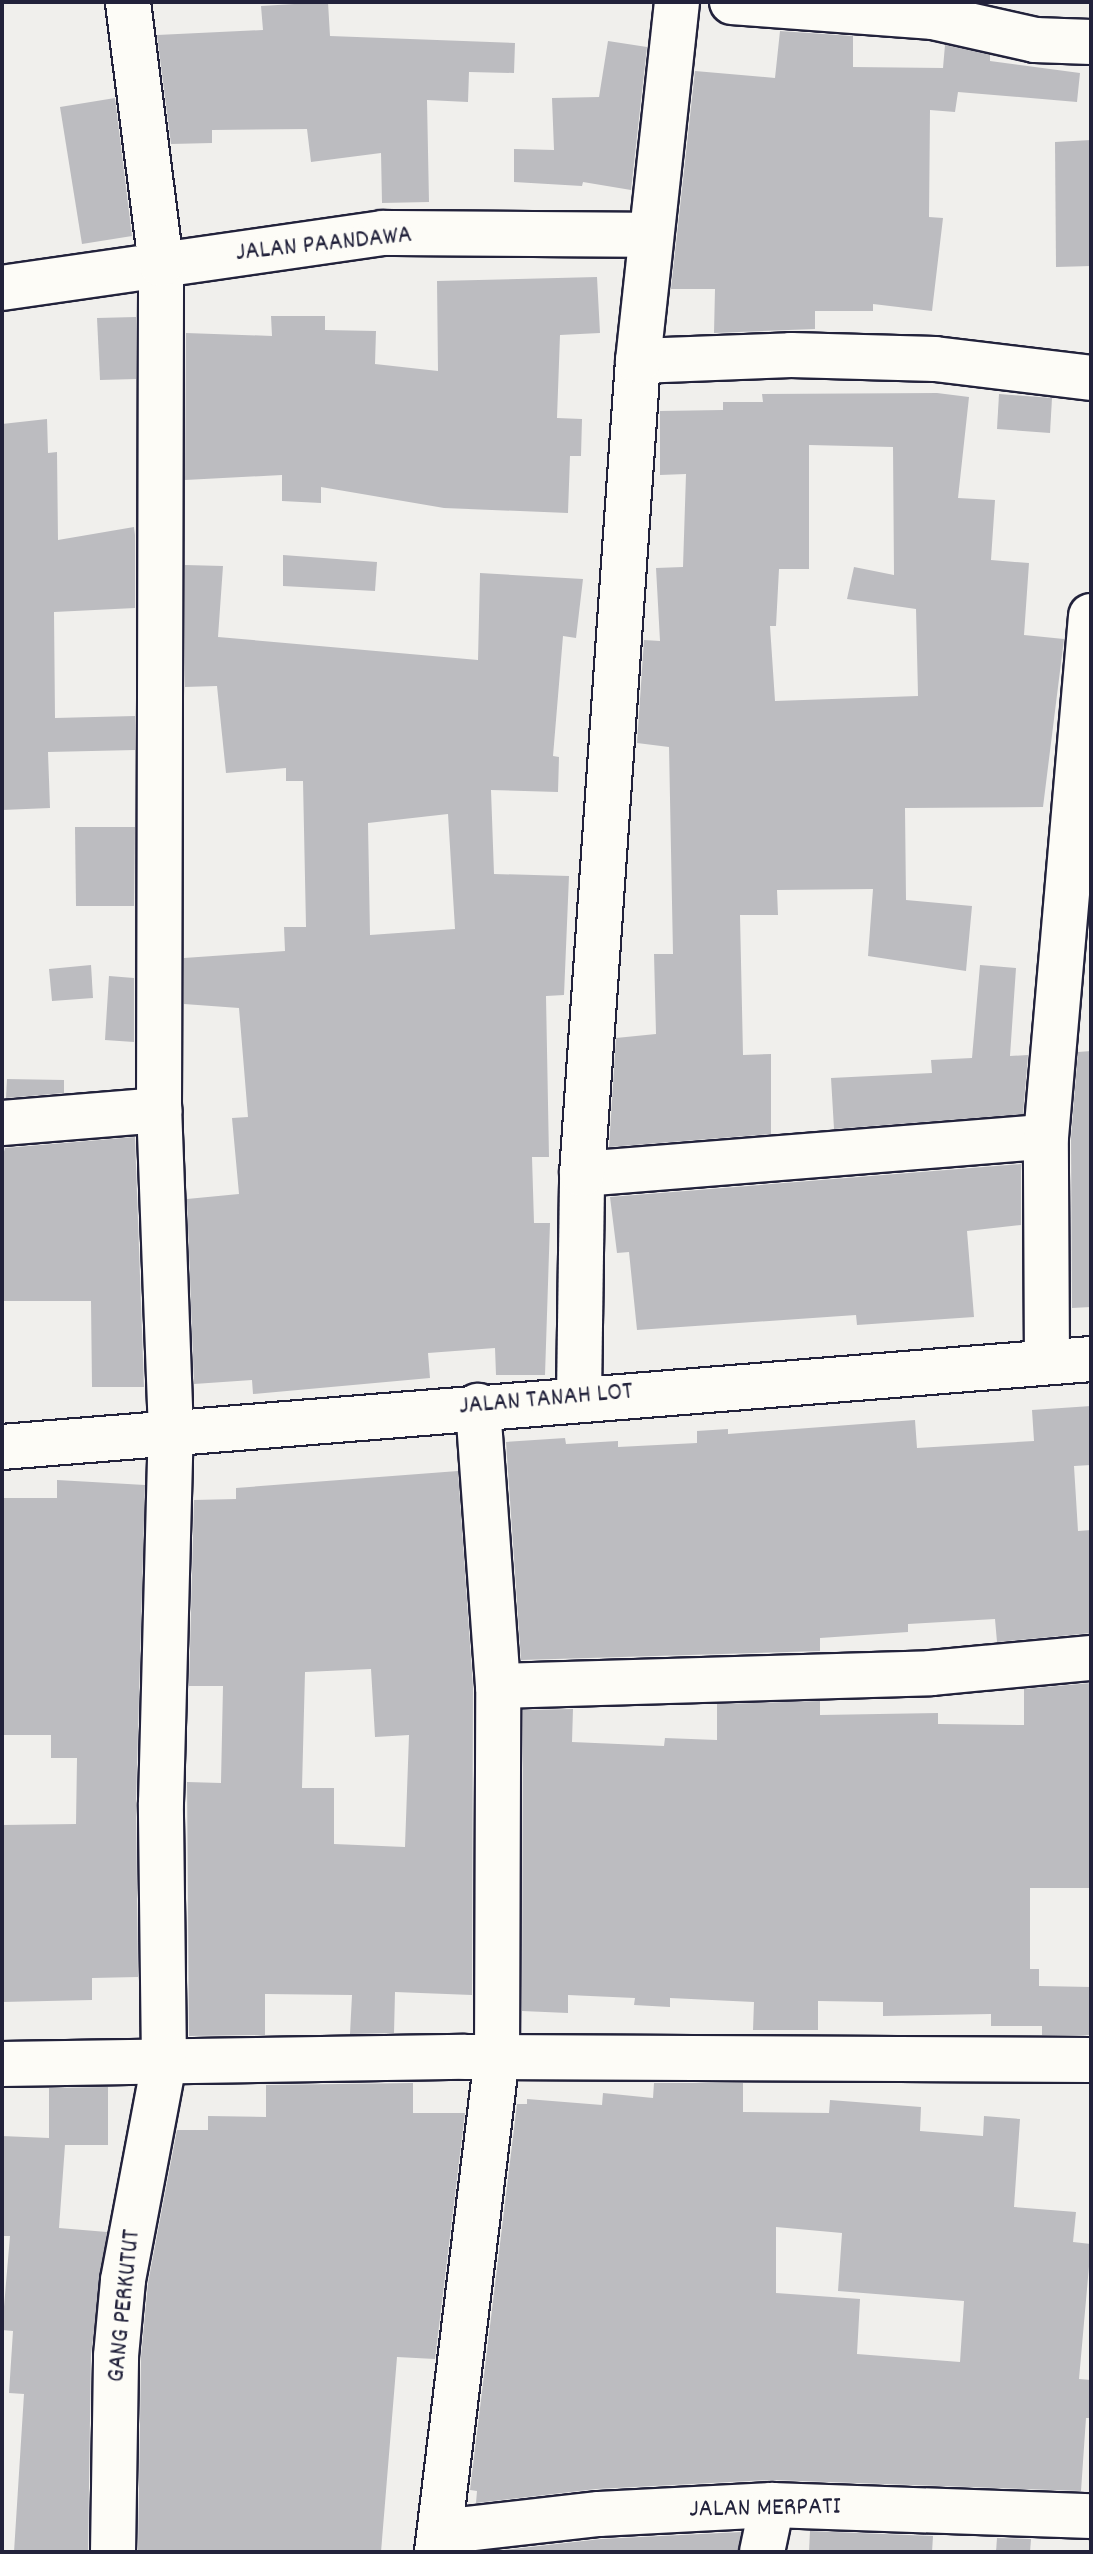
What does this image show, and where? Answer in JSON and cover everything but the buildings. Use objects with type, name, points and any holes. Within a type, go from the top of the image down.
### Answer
[{"type":"street","name":"GANG PERKUTUT","points":[[113,2552],[116,2356],[123,2280],[164,2062],[161,1803],[171,1433],[159,1110],[161,264],[128,2]]},
{"type":"street","points":[[579,1397],[582,1174],[638,361],[649,235],[661,173],[677,2]]},
{"type":"street","points":[[732,2],[933,17],[1035,40],[1091,42]]},
{"type":"street","name":"JALAN PAANDAWA","points":[[2,288],[382,233],[649,235]]},
{"type":"street","points":[[638,361],[791,355],[935,359],[1091,378]]},
{"type":"street","points":[[1047,1362],[1046,1137],[1091,616]]},
{"type":"street","points":[[2,1123],[159,1110]]},
{"type":"street","points":[[582,1174],[1046,1137]]},
{"type":"street","name":"JALAN TANAH LOT","points":[[2,1447],[579,1397],[1091,1359]]},
{"type":"street","points":[[438,2542],[497,2057],[498,1686],[478,1406]]},
{"type":"street","points":[[498,1686],[931,1673],[1091,1658]]},
{"type":"street","points":[[2,2064],[497,2057],[1091,2060]]},
{"type":"street","points":[[762,2552],[772,2505]]},
{"type":"street","name":"JALAN MERPATI","points":[[438,2542],[599,2514],[772,2505],[1091,2516]]}]
